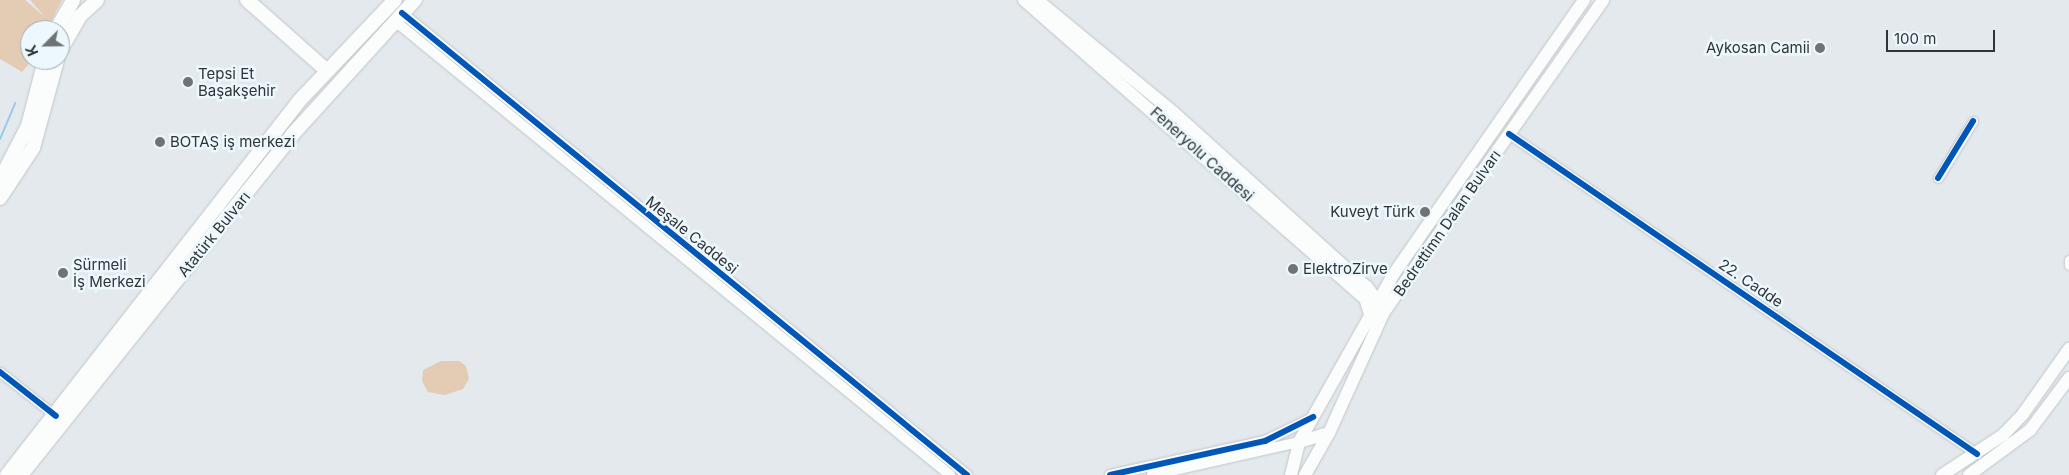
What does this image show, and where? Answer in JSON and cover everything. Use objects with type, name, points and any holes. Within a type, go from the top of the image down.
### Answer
[{"type":"main road","points":[[62,20],[73,0]]},
{"type":"main road","points":[[70,34],[80,16],[97,0]]},
{"type":"main road","points":[[247,0],[326,70]]},
{"type":"main road","name":"Atatürk Bulvarı","points":[[21,475],[292,135],[415,0]]},
{"type":"main road","name":"Feneryolu Caddesi","points":[[1024,0],[1365,298],[1370,314]]},
{"type":"main road","name":"Feneryolu Caddesi","points":[[1037,0],[1173,112],[1365,285],[1381,307]]},
{"type":"main road","name":"Bedrettimn Dalan Bulvarı","points":[[1305,475],[1329,433],[1344,401],[1393,275],[1584,0]]},
{"type":"main road","name":"Bedrettimn Dalan Bulvarı","points":[[1291,475],[1299,442],[1325,399],[1370,314],[1381,307],[1509,134],[1603,0]]},
{"type":"main road","points":[[394,1],[399,17]]},
{"type":"main road","name":"Atatürk Bulvarı","points":[[7,475],[56,416],[326,70],[394,1]]},
{"type":"main road","points":[[0,180],[28,126],[42,70]]},
{"type":"main road","points":[[0,198],[34,148],[54,70]]},
{"type":"main road","points":[[1365,285],[1387,283],[1393,275]]},
{"type":"main road","points":[[1942,475],[1977,454],[2023,414],[2069,349]]},
{"type":"main road","points":[[1969,475],[2030,430],[2069,378]]},
{"type":"main road","points":[[1325,399],[1331,408],[1344,401]]},
{"type":"main road","points":[[1299,442],[1329,433],[1331,421],[1313,417]]},
{"type":"street","name":"Meşale Caddesi","points":[[399,17],[950,475]]},
{"type":"street","name":"Meşale Caddesi","points":[[399,17],[967,475]]},
{"type":"street","points":[[1938,178],[1972,121]]},
{"type":"street","name":"22. Cadde","points":[[1509,134],[1977,454]]},
{"type":"street","points":[[2069,260],[2069,266]]},
{"type":"street","points":[[0,372],[56,416]]},
{"type":"street","points":[[1110,475],[1265,441],[1313,417]]},
{"type":"street","points":[[1152,475],[1299,442]]},
{"type":"shaded area","points":[[0,0],[25,0],[45,17],[30,0],[62,0],[52,20],[20,20],[20,70],[24,70],[22,72],[0,59]]},
{"type":"shaded area","points":[[441,361],[459,361],[466,366],[469,379],[463,389],[445,395],[428,392],[422,381],[423,370]]},
{"type":"waterway","points":[[0,139],[15,103]]},
{"type":"cycle path","points":[[402,13],[967,475]]},
{"type":"cycle path","points":[[1938,178],[1973,121]]},
{"type":"cycle path","points":[[1509,134],[1977,454]]},
{"type":"cycle path","points":[[0,372],[56,416]]},
{"type":"cycle path","points":[[1110,475],[1265,441],[1313,417]]},
{"type":"place","name":"Aykosan Camii","points":[[1820,48]]},
{"type":"place","name":"Tepsi Et Başakşehir","points":[[188,82]]},
{"type":"place","name":"BOTAŞ iş merkezi","points":[[160,142]]},
{"type":"place","name":"Kuveyt Türk","points":[[1425,212]]},
{"type":"place","name":"ElektroZirve","points":[[1293,269]]},
{"type":"place","name":"Sürmeli İş Merkezi","points":[[63,273]]}]
